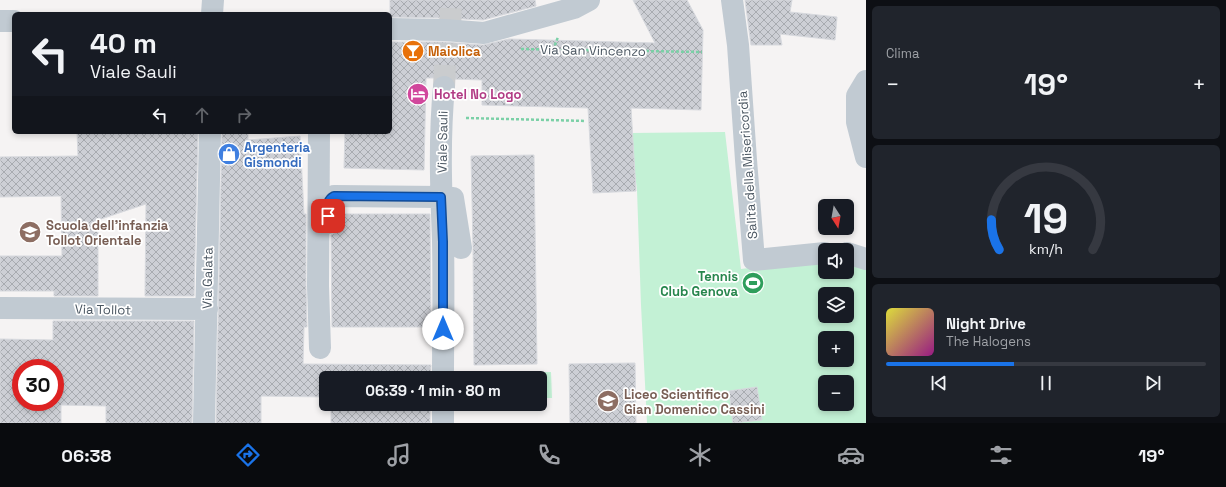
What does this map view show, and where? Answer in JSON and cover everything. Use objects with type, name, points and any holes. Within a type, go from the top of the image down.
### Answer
[{"type":"street","points":[[212,12],[213,0]]},
{"type":"street","points":[[392,29],[445,36],[484,33],[574,8],[588,0]]},
{"type":"street","name":"Salita della Misericordia","points":[[732,0],[738,45],[754,260],[818,254]]},
{"type":"street","points":[[0,21],[12,21]]},
{"type":"street","points":[[866,81],[857,96],[857,122],[866,157]]},
{"type":"street","name":"Viale Sauli","points":[[443,371],[441,118],[444,87]]},
{"type":"street","name":"Via Galata","points":[[204,423],[210,134]]},
{"type":"street","points":[[319,134],[318,286],[320,348]]},
{"type":"street","points":[[441,159],[450,182],[461,248]]},
{"type":"street","points":[[318,286],[326,286],[328,201],[331,198],[334,196],[441,197]]},
{"type":"street","points":[[854,255],[866,259]]},
{"type":"street","name":"Via Tollot","points":[[0,308],[207,310]]},
{"type":"street","points":[[443,411],[443,423]]},
{"type":"path","points":[[553,50],[560,32]]},
{"type":"path","name":"Via San Vincenzo","points":[[514,49],[702,52]]},
{"type":"path","points":[[441,118],[586,121]]},
{"type":"green space","name":"Tennis Club Genova","points":[[725,132],[741,269],[818,259],[818,279],[854,279],[854,264],[866,268],[866,423],[647,423],[637,190],[630,133]]},
{"type":"green space","points":[[547,372],[551,372],[552,398],[547,398]]},
{"type":"building","points":[[390,0],[535,0],[536,6],[483,20],[392,17],[392,12],[390,12]]},
{"type":"building","points":[[633,0],[687,0],[703,30],[701,110],[631,108],[636,191],[593,193],[588,108],[482,105],[482,80],[453,79],[445,75],[436,78],[426,78],[424,170],[344,168],[345,134],[392,134],[392,42],[443,42],[483,45],[509,39],[655,43]]},
{"type":"building","points":[[745,0],[792,0],[790,12],[837,17],[835,40],[780,34],[782,45],[751,45]]},
{"type":"building","points":[[77,134],[198,134],[194,296],[145,296],[146,204],[98,220],[98,296],[54,296],[54,291],[0,291],[0,256],[62,256],[61,196],[0,197],[0,157],[78,156]]},
{"type":"building","points":[[222,134],[248,134],[248,140],[300,136],[304,214],[306,214],[307,327],[304,327],[303,364],[431,365],[431,371],[319,371],[319,397],[261,396],[261,423],[216,423]]},
{"type":"building","points":[[534,155],[537,364],[474,365],[471,156]]},
{"type":"building","points":[[340,214],[430,214],[431,327],[332,327],[331,235],[339,229]]},
{"type":"building","points":[[53,321],[194,321],[192,423],[106,423],[106,406],[64,405],[64,359],[12,359],[12,411],[61,411],[61,423],[0,423],[0,339],[53,340]]},
{"type":"building","name":"Liceo Scientifico Gian Domenico Cassini","points":[[635,363],[636,423],[570,423],[569,364]]},
{"type":"building","points":[[757,387],[762,420],[733,423],[729,391]]},
{"type":"building","points":[[331,411],[430,411],[430,423],[331,423]]},
{"type":"tunnel","points":[[450,30],[451,0]]},
{"type":"tunnel","points":[[444,87],[446,43]]},
{"type":"place","name":"Maiolica","points":[[413,51]]},
{"type":"place","name":"Hotel No Logo","points":[[418,94]]},
{"type":"place","name":"Argenteria Gismondi","points":[[229,154]]},
{"type":"place","name":"Scuola dell'infanzia Tollot Orientale","points":[[30,232]]},
{"type":"place","name":"Tennis Club Genova","points":[[753,283]]},
{"type":"place","name":"Liceo Scientifico Gian Domenico Cassini","points":[[608,401]]},
{"type":"route","points":[[328,216],[328,201],[334,196],[441,197],[443,242],[443,329]]}]
